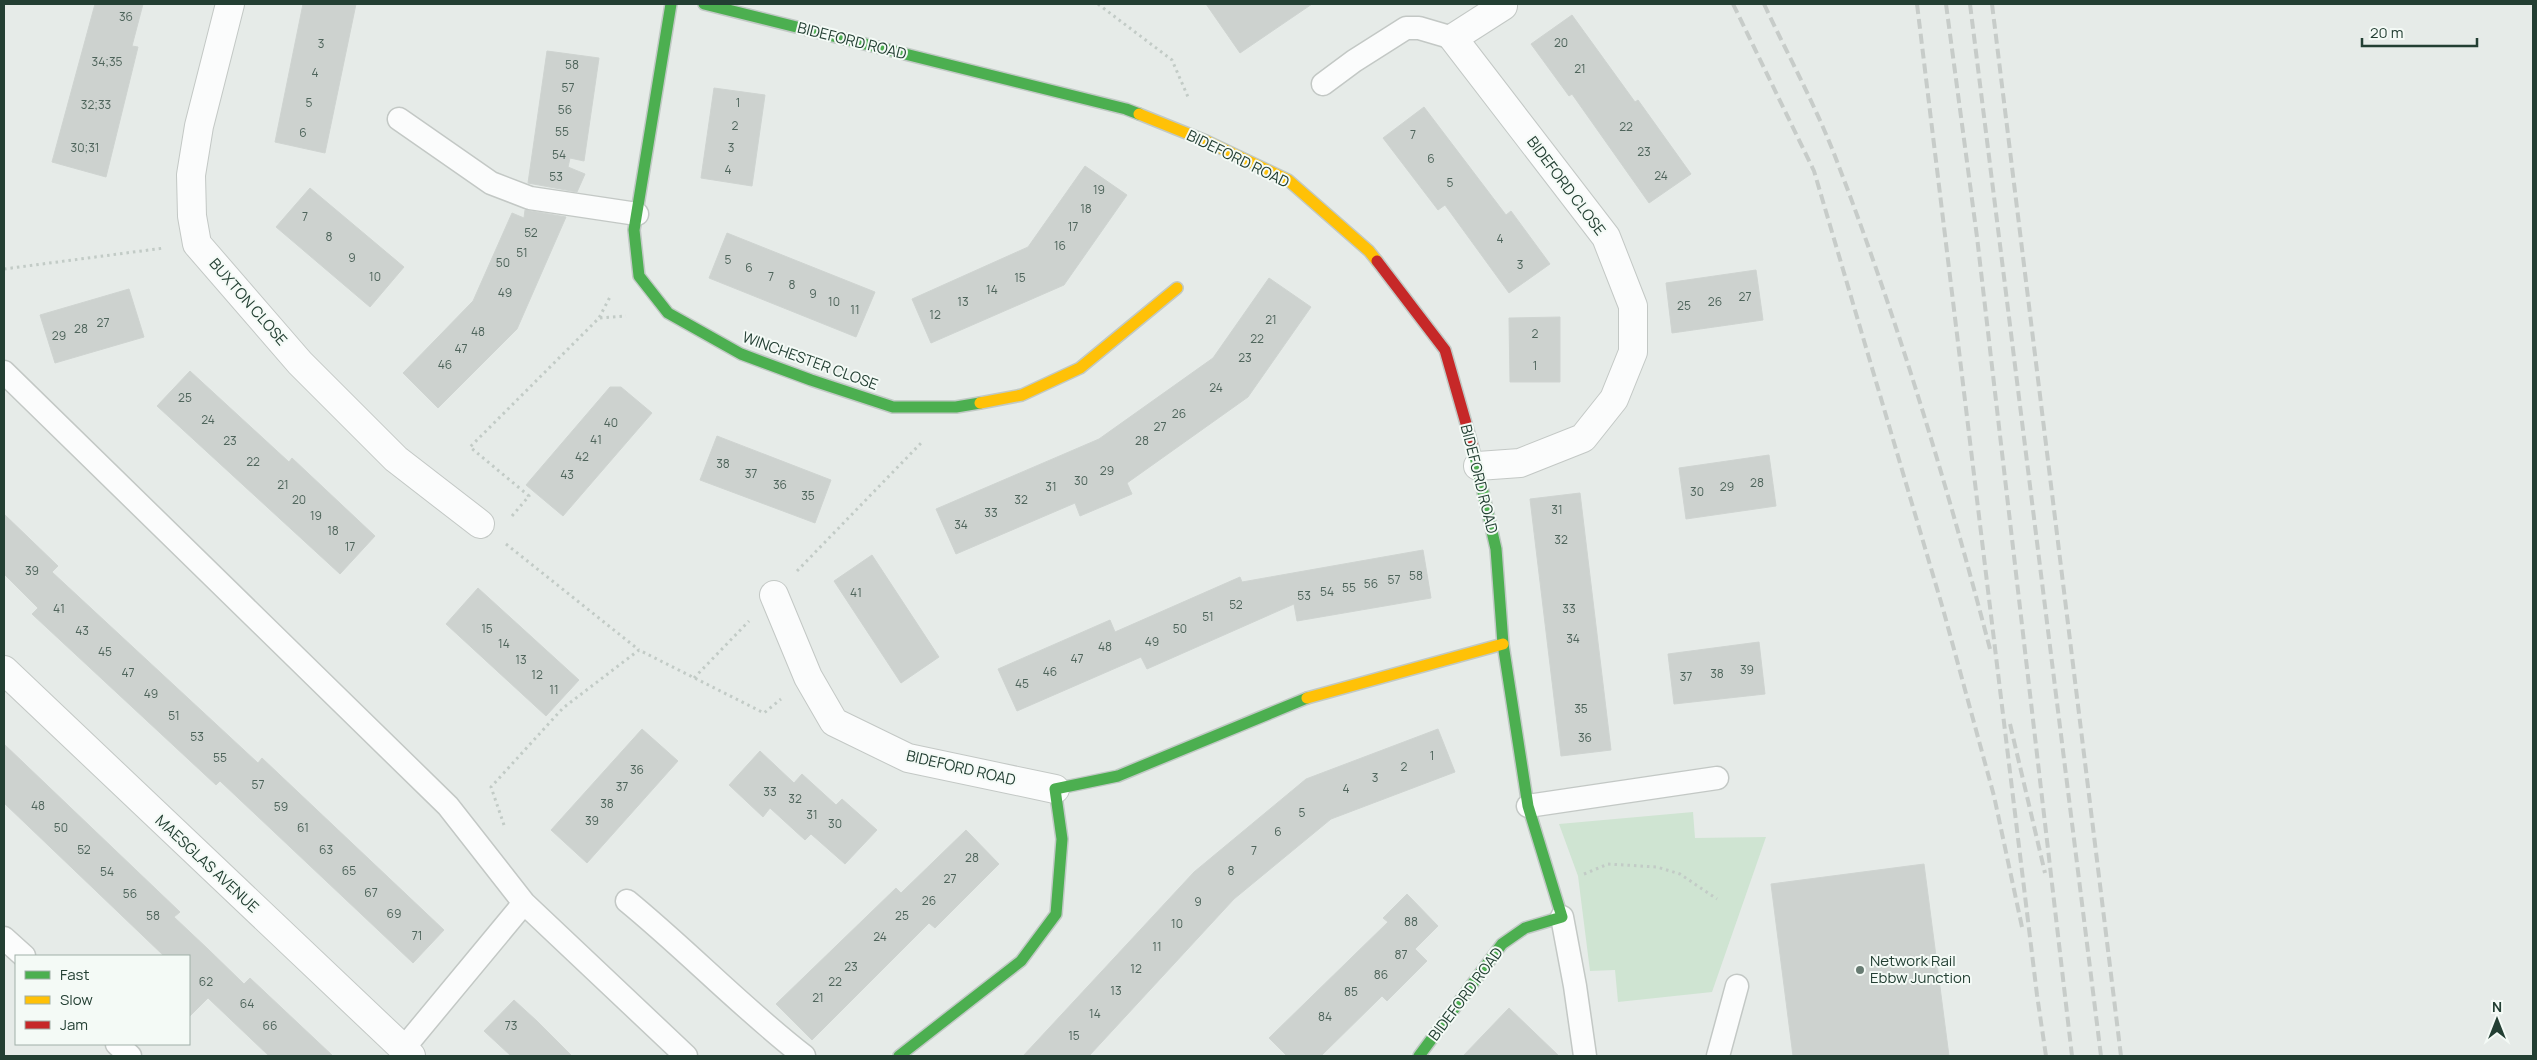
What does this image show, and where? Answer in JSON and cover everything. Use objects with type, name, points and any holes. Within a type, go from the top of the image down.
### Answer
[{"type":"street","points":[[197,244],[192,216],[191,175],[199,126],[230,4]]},
{"type":"street","name":"WINCHESTER CLOSE","points":[[671,4],[634,230],[639,276],[668,313],[741,354],[811,380],[893,407],[956,407],[1022,395],[1080,368],[1177,288]]},
{"type":"street","name":"BIDEFORD ROAD","points":[[704,4],[1126,109],[1206,141],[1288,180],[1369,252],[1445,350],[1478,466],[1496,549],[1503,644],[1528,806],[1562,917],[1524,928],[1502,944],[1419,1056]]},
{"type":"street","points":[[1453,38],[1503,6]]},
{"type":"street","name":"BIDEFORD CLOSE","points":[[1453,38],[1606,237],[1633,306],[1633,352],[1614,399],[1583,438],[1520,463],[1478,466]]},
{"type":"street","name":"BUXTON CLOSE","points":[[197,244],[300,363],[396,459],[488,530]]},
{"type":"street","name":"BIDEFORD ROAD","points":[[774,595],[808,677],[834,722],[908,758],[1055,789],[1118,776],[1304,699],[1503,644]]},
{"type":"street","name":"MAESGLAS AVENUE","points":[[4,670],[407,1053]]},
{"type":"street","points":[[899,1056],[1021,961],[1056,914],[1062,839],[1055,789]]},
{"type":"lane","points":[[1323,84],[1354,61],[1406,28],[1419,28],[1453,38]]},
{"type":"lane","points":[[399,119],[491,183],[530,198],[637,214]]},
{"type":"lane","points":[[4,372],[448,806],[524,903],[686,1056]]},
{"type":"lane","points":[[1528,806],[1717,778]]},
{"type":"lane","points":[[627,902],[663,930],[753,1014],[804,1056]]},
{"type":"lane","points":[[407,1053],[524,903]]},
{"type":"lane","points":[[1562,917],[1585,1053]]},
{"type":"lane","points":[[4,938],[23,955]]},
{"type":"lane","points":[[1718,1056],[1737,986]]},
{"type":"lane","points":[[118,1045],[130,1056]]},
{"type":"path","points":[[1098,4],[1172,60],[1206,141]]},
{"type":"path","points":[[4,269],[197,244]]},
{"type":"path","points":[[636,248],[599,318],[470,447],[529,496],[488,530],[639,650],[764,713],[808,677]]},
{"type":"path","points":[[694,678],[956,407]]},
{"type":"path","points":[[507,833],[491,787],[563,708],[639,650]]},
{"type":"path","points":[[1549,875],[1578,876],[1608,864],[1657,867],[1680,874],[1717,899]]},
{"type":"green space","points":[[1693,812],[1695,838],[1766,837],[1712,992],[1618,1002],[1615,970],[1590,971],[1578,876],[1559,824]]},
{"type":"building","points":[[95,4],[143,4],[132,46],[138,47],[106,177],[52,162]]},
{"type":"building","points":[[303,4],[356,4],[325,153],[275,142]]},
{"type":"building","points":[[1206,4],[1312,4],[1240,53]]},
{"type":"building","points":[[1572,15],[1635,102],[1638,100],[1691,174],[1649,203],[1572,94],[1569,96],[1531,44]]},
{"type":"building","points":[[547,51],[599,58],[584,161],[570,158],[568,167],[585,174],[577,192],[528,183]]},
{"type":"building","points":[[714,88],[765,95],[752,186],[701,178]]},
{"type":"building","points":[[1424,107],[1506,215],[1511,211],[1550,264],[1509,293],[1445,205],[1438,210],[1383,138]]},
{"type":"building","points":[[1085,166],[1127,195],[1064,285],[931,343],[912,299],[1028,247]]},
{"type":"building","points":[[310,188],[404,267],[370,307],[276,227]]},
{"type":"building","points":[[525,210],[566,217],[517,329],[438,408],[403,373],[473,301],[512,213],[524,218]]},
{"type":"building","points":[[727,233],[875,292],[856,337],[709,278]]},
{"type":"building","points":[[1756,270],[1763,320],[1672,333],[1666,283]]},
{"type":"building","points":[[1269,278],[1311,307],[1248,397],[1127,483],[1132,494],[1080,516],[1075,503],[956,554],[936,509],[1099,439],[1213,358]]},
{"type":"building","points":[[129,289],[144,337],[55,363],[40,315]]},
{"type":"building","points":[[1560,317],[1560,382],[1510,382],[1509,318]]},
{"type":"building","points":[[190,371],[289,462],[292,458],[375,536],[340,574],[157,406]]},
{"type":"building","points":[[610,387],[621,387],[652,413],[563,516],[526,485]]},
{"type":"building","points":[[717,436],[831,480],[815,523],[700,480]]},
{"type":"building","points":[[1769,455],[1776,506],[1686,519],[1679,468]]},
{"type":"building","points":[[1580,493],[1611,750],[1561,756],[1530,499]]},
{"type":"building","points":[[4,514],[58,566],[52,572],[258,763],[262,758],[444,930],[413,963],[220,781],[216,785],[32,614],[38,608],[4,574]]},
{"type":"building","points":[[1423,550],[1431,598],[1297,621],[1294,604],[1147,669],[1141,657],[1017,711],[998,669],[1110,620],[1115,632],[1240,577],[1242,582]]},
{"type":"building","points":[[872,555],[939,657],[901,683],[834,581]]},
{"type":"building","points":[[478,588],[579,680],[546,716],[446,624]]},
{"type":"building","points":[[1759,642],[1765,694],[1674,704],[1668,654]]},
{"type":"building","points":[[642,729],[678,761],[587,863],[551,830]]},
{"type":"building","points":[[1438,729],[1455,772],[1331,819],[1234,899],[1089,1056],[1023,1056],[1194,872],[1306,779]]},
{"type":"building","points":[[4,744],[180,912],[174,917],[244,984],[250,978],[333,1056],[269,1056],[208,998],[190,1016],[190,955],[163,955],[4,803]]},
{"type":"building","points":[[760,751],[794,783],[802,774],[836,805],[842,799],[877,830],[845,864],[811,834],[805,840],[770,808],[763,817],[729,785]]},
{"type":"building","points":[[966,830],[999,864],[935,928],[929,923],[812,1040],[776,1004],[896,888],[901,893]]},
{"type":"building","name":"Network Rail Ebbw Junction","points":[[1924,864],[1949,1056],[1793,1056],[1771,884]]},
{"type":"building","points":[[1407,894],[1438,926],[1415,949],[1427,961],[1387,1001],[1382,996],[1321,1056],[1287,1056],[1269,1038],[1388,922],[1383,918]]},
{"type":"building","points":[[514,1000],[572,1056],[511,1056],[484,1031]]},
{"type":"building","points":[[1509,1008],[1559,1056],[1463,1056]]},
{"type":"railway","points":[[1733,4],[1814,171],[1943,609],[1994,796],[2022,927]]},
{"type":"railway","points":[[1764,4],[1825,132],[1878,274],[1938,461],[1990,649]]},
{"type":"railway","points":[[1917,4],[2037,995],[2046,1056]]},
{"type":"railway","points":[[1946,4],[1977,237],[2072,1056]]},
{"type":"railway","points":[[1970,4],[2101,1056]]},
{"type":"railway","points":[[1992,4],[2121,1056]]},
{"type":"railway","points":[[2010,724],[2045,873]]},
{"type":"traffic: fast","points":[[671,4],[634,230],[639,276],[668,313],[741,354],[811,380],[893,407],[956,407],[980,403]]},
{"type":"traffic: fast","points":[[704,4],[1126,109],[1139,114]]},
{"type":"traffic: fast","points":[[1419,1056],[1502,944],[1525,928],[1562,917],[1528,806],[1503,644],[1496,549],[1473,448]]},
{"type":"traffic: fast","points":[[899,1056],[1021,961],[1056,914],[1062,839],[1055,789],[1118,776],[1307,698]]},
{"type":"traffic: slow","points":[[1139,114],[1206,141],[1288,180],[1369,251],[1377,261]]},
{"type":"traffic: slow","points":[[980,403],[1022,395],[1080,368],[1177,288]]},
{"type":"traffic: slow","points":[[1307,698],[1503,644]]},
{"type":"traffic: jam","points":[[1377,261],[1445,350],[1473,448]]},
{"type":"place","name":"Network Rail Ebbw Junction","points":[[1860,970]]}]
